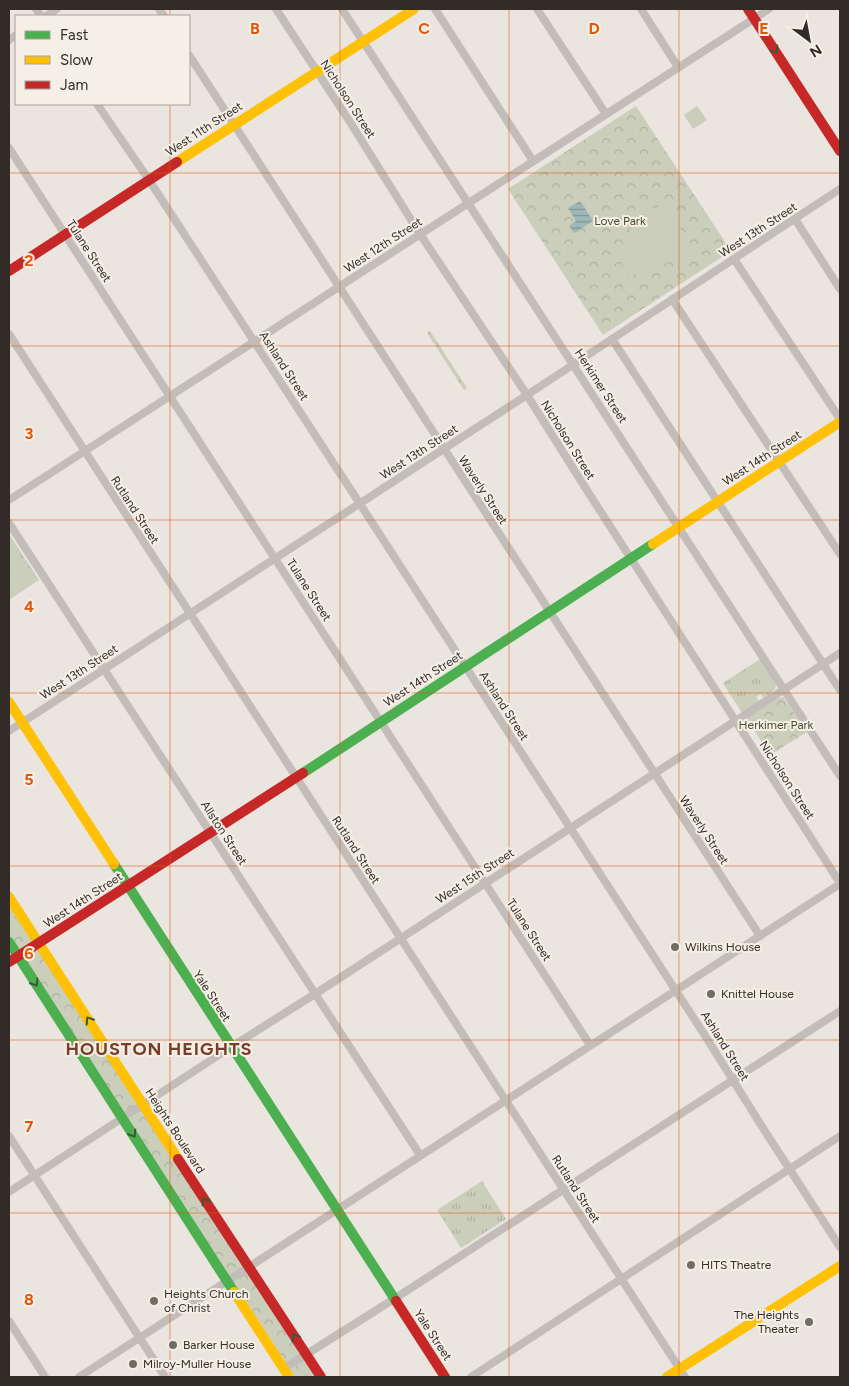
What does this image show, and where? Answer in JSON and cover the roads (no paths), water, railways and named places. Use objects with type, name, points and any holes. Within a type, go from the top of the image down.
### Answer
[{"type":"main road","name":"West 11th Street","points":[[9,271],[414,9]]},
{"type":"main road","points":[[748,9],[840,151]]},
{"type":"main road","name":"West 14th Street","points":[[9,962],[211,833],[840,421]]},
{"type":"main road","name":"Yale Street","points":[[9,702],[445,1377]]},
{"type":"main road","name":"Heights Boulevard","points":[[9,897],[321,1377]]},
{"type":"main road","points":[[9,942],[286,1373]]},
{"type":"main road","points":[[666,1377],[682,1373],[840,1266]]},
{"type":"street","name":"Nicholson Street","points":[[276,9],[840,883]]},
{"type":"street","name":"Herkimer Street","points":[[342,9],[840,776]]},
{"type":"street","points":[[435,9],[533,161]]},
{"type":"street","points":[[537,9],[606,114]]},
{"type":"street","points":[[641,9],[678,67]]},
{"type":"street","name":"West 12th Street","points":[[9,500],[769,9]]},
{"type":"street","name":"Waverly Street","points":[[190,57],[548,612],[760,936]]},
{"type":"street","name":"Ashland Street","points":[[98,105],[149,180],[571,828],[840,1247]]},
{"type":"street","name":"Tulane Street","points":[[9,148],[382,721],[590,1045]]},
{"type":"street","name":"West 13th Street","points":[[9,731],[527,396],[840,189]]},
{"type":"street","points":[[795,219],[840,289]]},
{"type":"street","points":[[734,259],[840,421]]},
{"type":"street","points":[[672,299],[840,554]]},
{"type":"street","name":"Rutland Street","points":[[9,334],[682,1373]]},
{"type":"street","points":[[612,339],[840,690]]},
{"type":"street","name":"Allston Street","points":[[9,523],[420,1155]]},
{"type":"street","name":"West 15th Street","points":[[9,1192],[840,654]]},
{"type":"street","points":[[79,1377],[840,883]]},
{"type":"street","points":[[286,1373],[307,1354],[840,1011]]},
{"type":"street","points":[[9,1136],[166,1377]]},
{"type":"street","points":[[472,1377],[840,1136]]},
{"type":"street","points":[[9,1321],[45,1377]]},
{"type":"water","points":[[580,201],[593,221],[574,233],[569,226],[576,221],[568,208]]},
{"type":"place","name":"Wilkins House","points":[[675,947]]},
{"type":"place","name":"Knittel House","points":[[711,994]]},
{"type":"place","name":"HITS Theatre","points":[[691,1265]]},
{"type":"place","name":"Heights Church of Christ","points":[[154,1301]]},
{"type":"place","name":"The Heights Theater","points":[[809,1322]]},
{"type":"place","name":"Barker House","points":[[173,1345]]},
{"type":"place","name":"Milroy-Muller House","points":[[133,1364]]},
{"type":"district","name":"HOUSTON HEIGHTS","points":[[159,1049]]},
{"type":"park label","name":"Love Park","points":[[620,221]]},
{"type":"park label","name":"Herkimer Park","points":[[776,725]]}]
